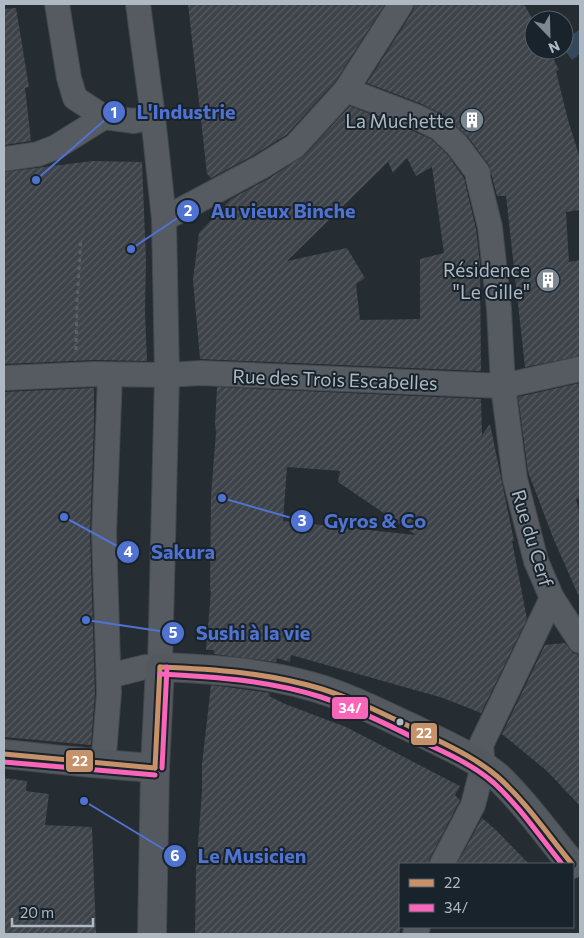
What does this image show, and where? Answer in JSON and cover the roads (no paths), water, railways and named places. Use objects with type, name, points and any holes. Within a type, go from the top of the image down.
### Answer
[{"type":"main road","points":[[152,934],[154,768],[160,667],[204,668],[253,674],[311,686],[369,708],[458,750],[483,766],[512,791],[570,863]]},
{"type":"main road","points":[[4,754],[73,760],[104,766],[154,768]]},
{"type":"street","points":[[57,4],[69,78],[75,98],[104,117],[134,121],[153,117]]},
{"type":"street","points":[[108,676],[145,667],[160,667],[166,375],[164,219],[138,4]]},
{"type":"street","points":[[164,219],[261,167],[295,146],[346,90],[401,4]]},
{"type":"street","name":"Rue du Cerf","points":[[346,90],[417,117],[439,128],[457,145],[478,173],[490,226],[503,386],[515,479],[536,561],[552,598],[481,745],[483,766],[473,805],[443,863]]},
{"type":"street","points":[[4,159],[38,154],[56,148],[104,117]]},
{"type":"street","name":"Rue des Trois Escabelles","points":[[4,378],[201,373],[503,386],[580,369]]},
{"type":"street","points":[[104,754],[109,693],[104,533],[110,375]]},
{"type":"street","points":[[552,598],[580,641]]},
{"type":"water","points":[[580,29],[580,54],[574,58],[574,34]]},
{"type":"place","name":"La Muchette","points":[[472,120]]},
{"type":"place","name":"L'Industrie","points":[[36,180]]},
{"type":"place","name":"Au vieux Binche","points":[[131,249]]},
{"type":"place","name":"Résidence \"Le Gille\"","points":[[548,280]]},
{"type":"place","name":"Gyros & Co","points":[[222,498]]},
{"type":"place","name":"Sakura","points":[[64,517]]},
{"type":"place","name":"Sushi à la vie","points":[[86,620]]},
{"type":"place","name":"Le Musicien","points":[[84,801]]}]
